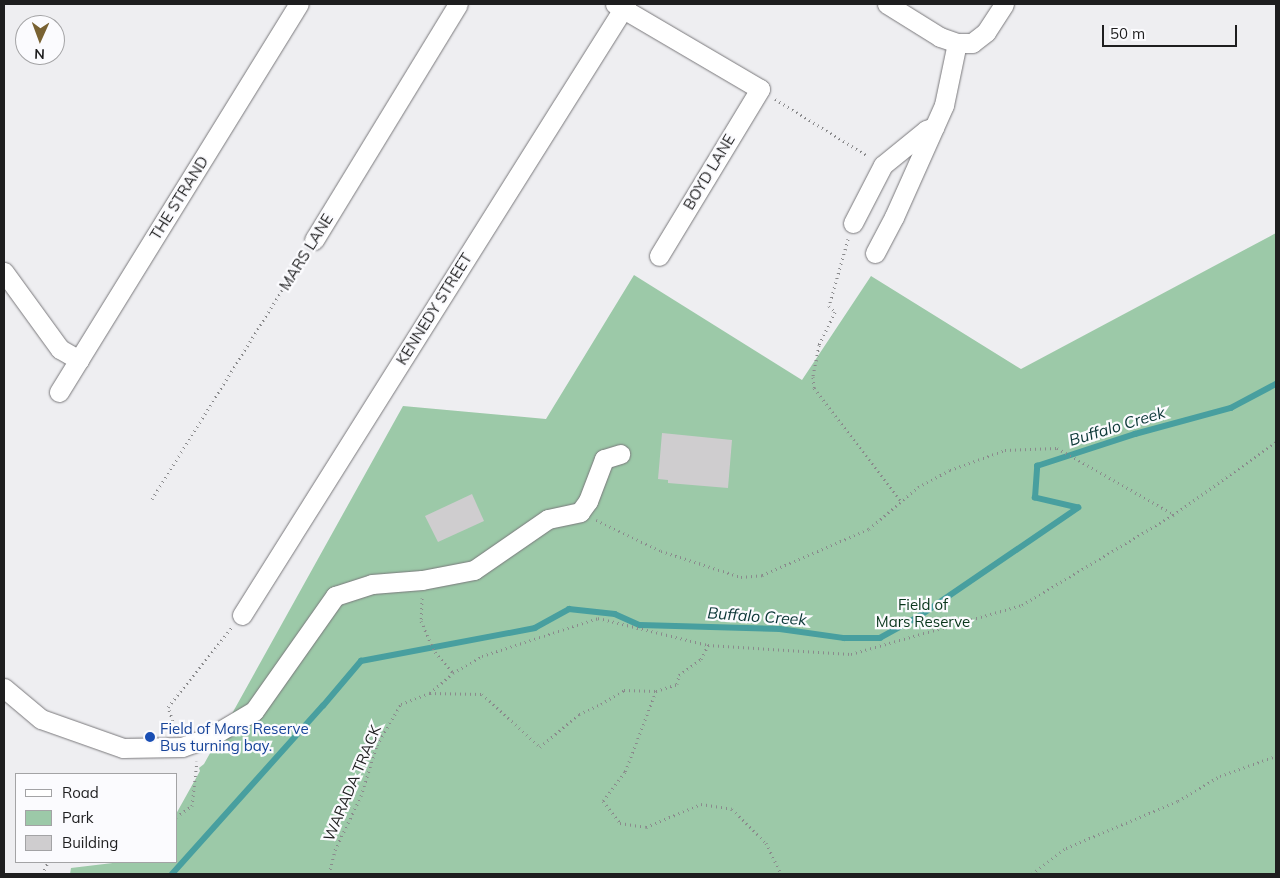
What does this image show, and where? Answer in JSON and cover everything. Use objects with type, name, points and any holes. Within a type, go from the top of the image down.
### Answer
[{"type":"street","name":"THE STRAND","points":[[59,392],[299,4]]},
{"type":"street","name":"MARS LANE","points":[[314,240],[458,4]]},
{"type":"street","points":[[887,4],[940,38],[957,43],[972,43],[986,32],[1004,4]]},
{"type":"street","points":[[622,5],[760,89]]},
{"type":"street","name":"KENNEDY STREET","points":[[242,615],[622,5]]},
{"type":"street","points":[[875,253],[894,216],[944,105],[957,43]]},
{"type":"street","name":"BOYD LANE","points":[[659,256],[760,89]]},
{"type":"street","points":[[853,223],[883,165],[926,130],[934,127]]},
{"type":"street","points":[[4,272],[60,349],[79,360]]},
{"type":"street","points":[[5,693],[41,719],[123,748],[184,746],[210,737],[254,711],[335,596],[372,584],[422,580],[474,570],[548,519],[580,512],[588,501],[604,459],[620,454]]},
{"type":"path","points":[[760,89],[883,165]]},
{"type":"path","points":[[853,223],[829,306],[836,312],[819,345],[813,377],[814,388],[901,501]]},
{"type":"path","name":"MARS LANE","points":[[152,499],[314,240]]},
{"type":"path","points":[[430,693],[454,673],[482,656],[598,618],[708,645],[851,654],[1022,605],[1174,515],[1276,442]]},
{"type":"path","points":[[580,512],[661,551],[741,577],[762,575],[869,529],[918,487],[950,470],[1005,450],[1057,448],[1174,515]]},
{"type":"path","points":[[422,580],[421,621],[435,652],[454,673]]},
{"type":"path","points":[[178,816],[192,806],[197,761],[184,746],[168,707],[242,615]]},
{"type":"path","points":[[430,693],[482,694],[540,746],[579,714],[601,704],[624,690],[656,691],[677,684],[679,675],[701,659],[708,645]]},
{"type":"path","points":[[656,691],[625,772],[603,801],[620,823],[646,827],[701,804],[732,809],[766,842],[781,874]]},
{"type":"path","name":"WARADA TRACK","points":[[329,874],[335,850],[361,796],[378,745],[391,720],[401,704],[430,693]]},
{"type":"path","points":[[1032,874],[1066,848],[1178,801],[1220,776],[1276,756]]},
{"type":"green space","name":"Field of Mars Reserve","points":[[1276,233],[1276,874],[70,874],[71,868],[113,863],[178,863],[178,810],[200,771],[199,768],[204,764],[403,406],[546,419],[634,275],[802,380],[871,276],[1021,369]]},
{"type":"building","points":[[662,433],[732,440],[728,488],[668,483],[668,480],[658,479]]},
{"type":"building","points":[[472,494],[484,521],[438,542],[425,516]]},
{"type":"waterway","name":"Buffalo Creek","points":[[172,874],[361,661],[535,628],[569,609],[615,614],[640,625],[780,629],[844,638],[880,638],[918,617],[1078,508],[1035,498],[1037,466],[1135,434],[1231,408],[1276,384]]},
{"type":"place","name":"Field of Mars Reserve Bus turning bay.","points":[[150,737]]}]
